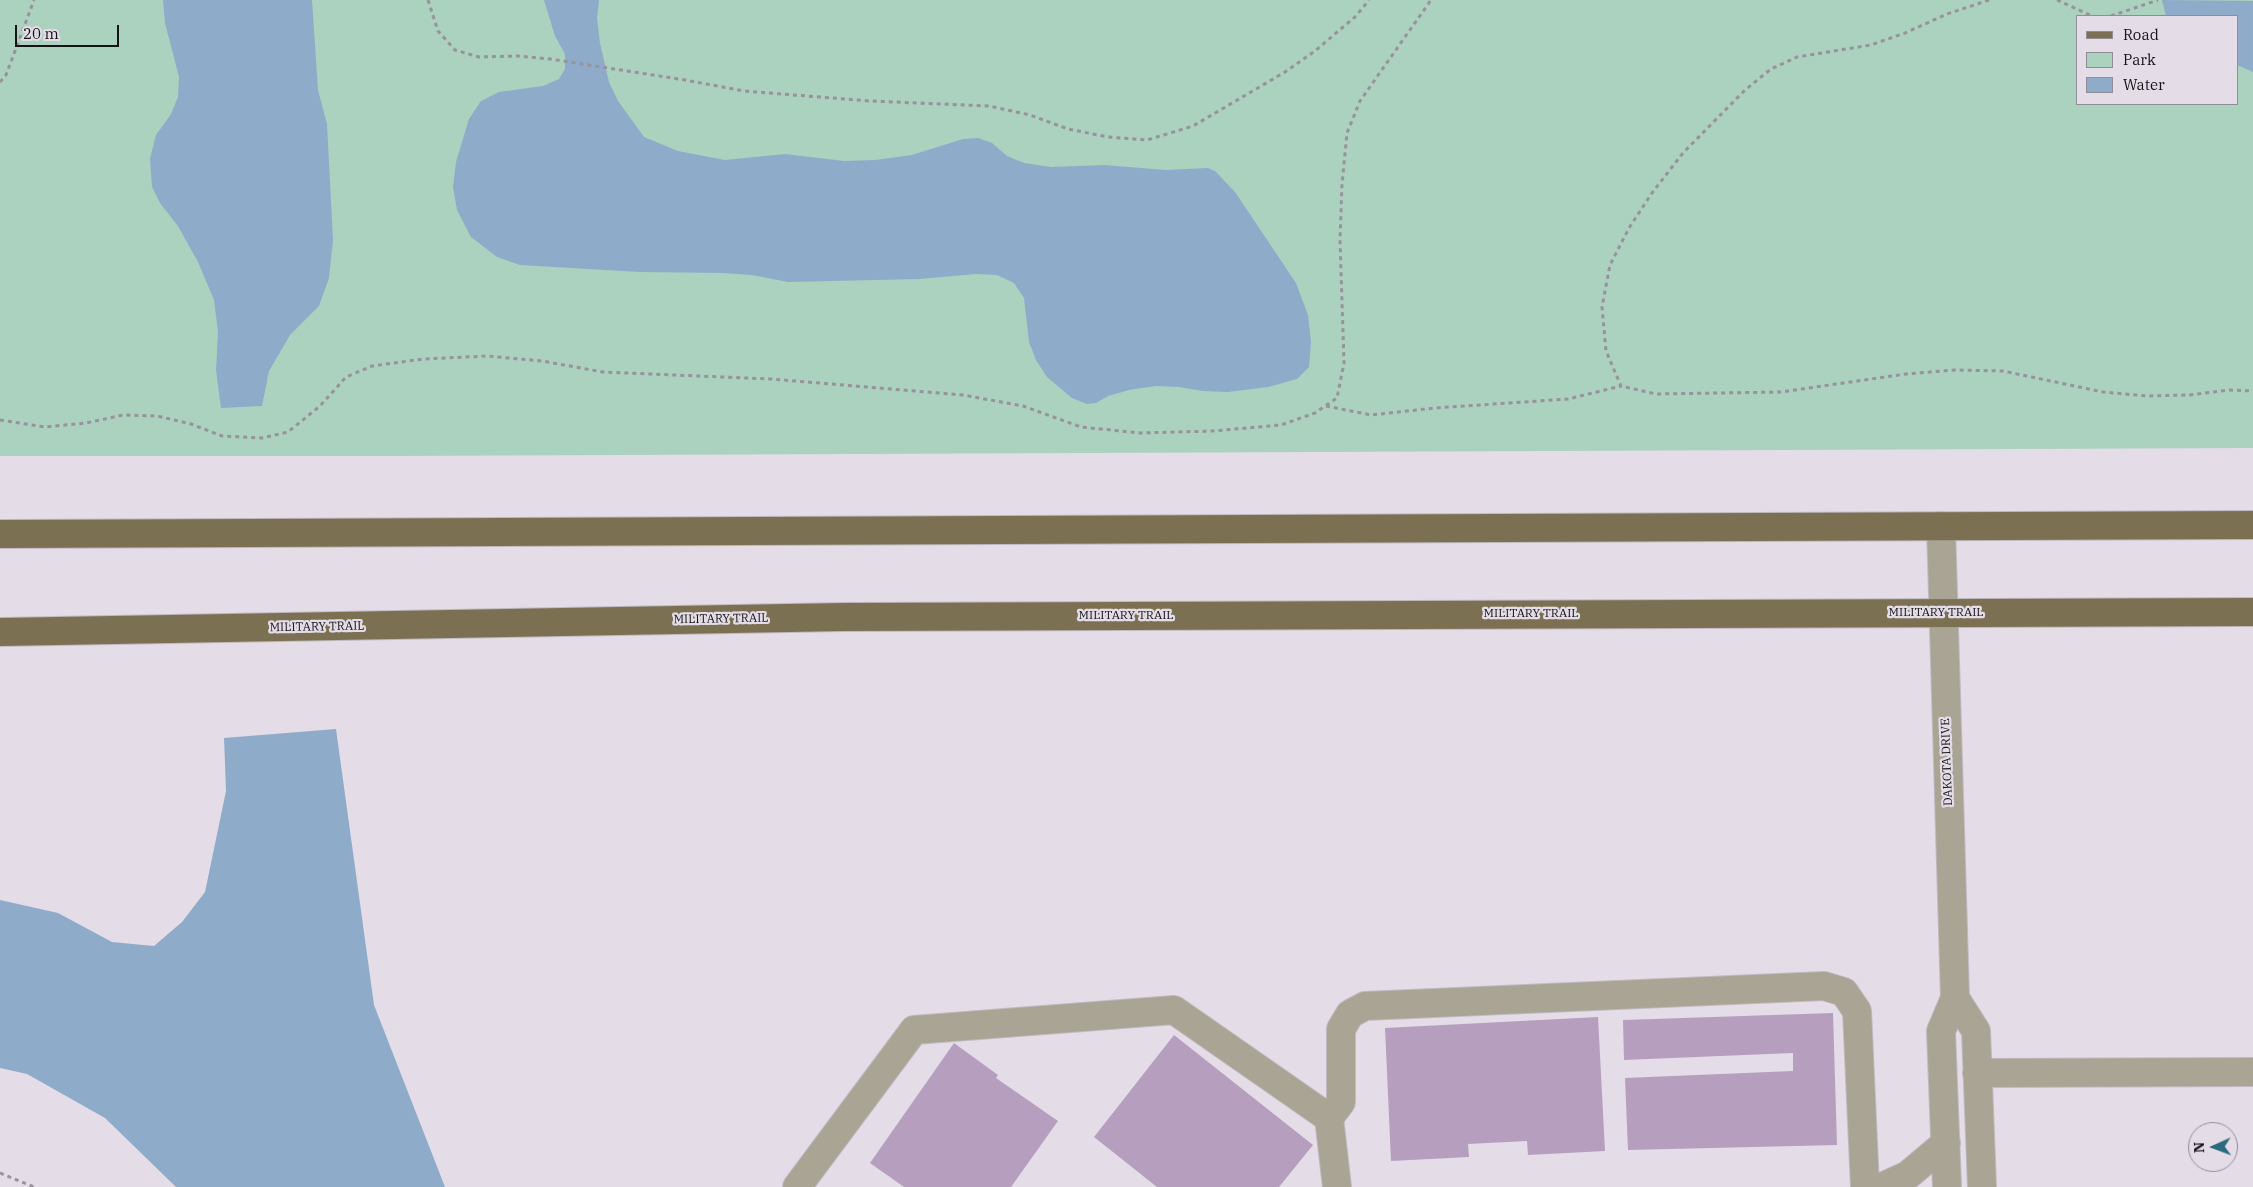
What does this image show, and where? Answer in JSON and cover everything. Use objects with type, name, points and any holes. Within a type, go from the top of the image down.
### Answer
[{"type":"main road","points":[[0,534],[2253,525]]},
{"type":"main road","name":"MILITARY TRAIL","points":[[0,632],[844,617],[2253,612]]},
{"type":"street","name":"DAKOTA DRIVE","points":[[1941,526],[1942,613],[1955,998],[1941,1031],[1947,1187]]},
{"type":"street","points":[[1337,1187],[1330,1118],[1341,1102],[1341,1029],[1350,1014],[1365,1006],[1824,986],[1844,992],[1857,1011],[1865,1187]]},
{"type":"street","points":[[1955,998],[1976,1031],[1982,1187]]},
{"type":"street","points":[[797,1187],[914,1030],[1174,1010],[1330,1118]]},
{"type":"street","points":[[1977,1073],[2253,1072]]},
{"type":"street","points":[[1882,1187],[1908,1175],[1946,1143]]},
{"type":"path","points":[[0,82],[6,75],[34,0]]},
{"type":"path","points":[[428,0],[438,31],[455,50],[479,57],[518,56],[550,59],[744,91],[870,101],[989,106],[1030,116],[1068,129],[1147,140],[1193,126],[1286,72],[1315,51],[1349,22],[1369,0]]},
{"type":"path","points":[[0,420],[45,427],[86,423],[123,415],[157,416],[191,424],[222,436],[262,438],[288,432],[320,406],[346,377],[372,366],[423,359],[487,356],[542,361],[603,372],[771,379],[962,395],[1023,406],[1081,427],[1140,433],[1213,431],[1281,425],[1315,413],[1337,398],[1344,363],[1340,240],[1342,184],[1347,133],[1360,101],[1431,0]]},
{"type":"path","points":[[1621,386],[1606,351],[1602,307],[1610,265],[1628,228],[1683,153],[1745,90],[1771,69],[1797,57],[1871,45],[1905,33],[1947,14],[1989,0]]},
{"type":"path","points":[[2057,0],[2090,15]]},
{"type":"path","points":[[2114,15],[2156,1]]},
{"type":"path","points":[[1326,406],[1371,414],[1568,399],[1621,386],[1656,394],[1781,392],[1906,374],[1954,370],[2004,371],[2103,392],[2147,396],[2189,395],[2230,390],[2253,391]]},
{"type":"path","points":[[0,1173],[34,1187]]},
{"type":"green space","points":[[0,0],[2253,0],[2253,448],[0,456]]},
{"type":"water","points":[[163,0],[312,0],[318,90],[327,124],[333,240],[329,278],[319,306],[290,335],[269,371],[262,406],[221,408],[216,370],[218,332],[214,300],[198,262],[178,226],[160,203],[152,187],[150,159],[156,135],[171,114],[178,97],[179,77],[165,23]]},
{"type":"water","points":[[544,0],[599,0],[597,19],[600,43],[609,82],[618,101],[644,137],[678,151],[725,160],[785,154],[844,161],[875,160],[912,155],[963,139],[978,138],[992,143],[1007,156],[1024,163],[1051,167],[1104,165],[1166,170],[1208,168],[1215,171],[1235,192],[1296,283],[1308,315],[1311,342],[1309,367],[1297,379],[1268,387],[1228,392],[1156,386],[1129,390],[1108,396],[1096,403],[1087,404],[1072,398],[1047,377],[1036,360],[1029,342],[1024,298],[1014,283],[997,275],[976,274],[919,279],[788,282],[752,275],[722,273],[640,272],[520,265],[497,257],[471,237],[457,210],[453,187],[456,162],[469,119],[481,101],[499,92],[543,86],[559,79],[565,69],[565,54],[555,36]]},
{"type":"water","points":[[2162,0],[2253,1],[2253,72],[2238,65],[2238,15],[2166,15]]},
{"type":"water","points":[[336,729],[374,1005],[445,1187],[176,1187],[105,1118],[27,1074],[0,1068],[0,900],[58,913],[112,942],[154,946],[182,922],[205,892],[226,791],[224,738]]},
{"type":"building","points":[[1833,1013],[1837,1145],[1628,1150],[1625,1078],[1793,1071],[1793,1053],[1624,1060],[1623,1020]]},
{"type":"building","points":[[1598,1017],[1605,1151],[1528,1155],[1527,1141],[1468,1144],[1469,1157],[1391,1161],[1385,1028]]},
{"type":"building","points":[[1174,1035],[1313,1145],[1279,1187],[1157,1187],[1094,1137]]},
{"type":"building","points":[[954,1043],[998,1075],[996,1078],[1058,1121],[1011,1187],[904,1187],[870,1163]]}]
